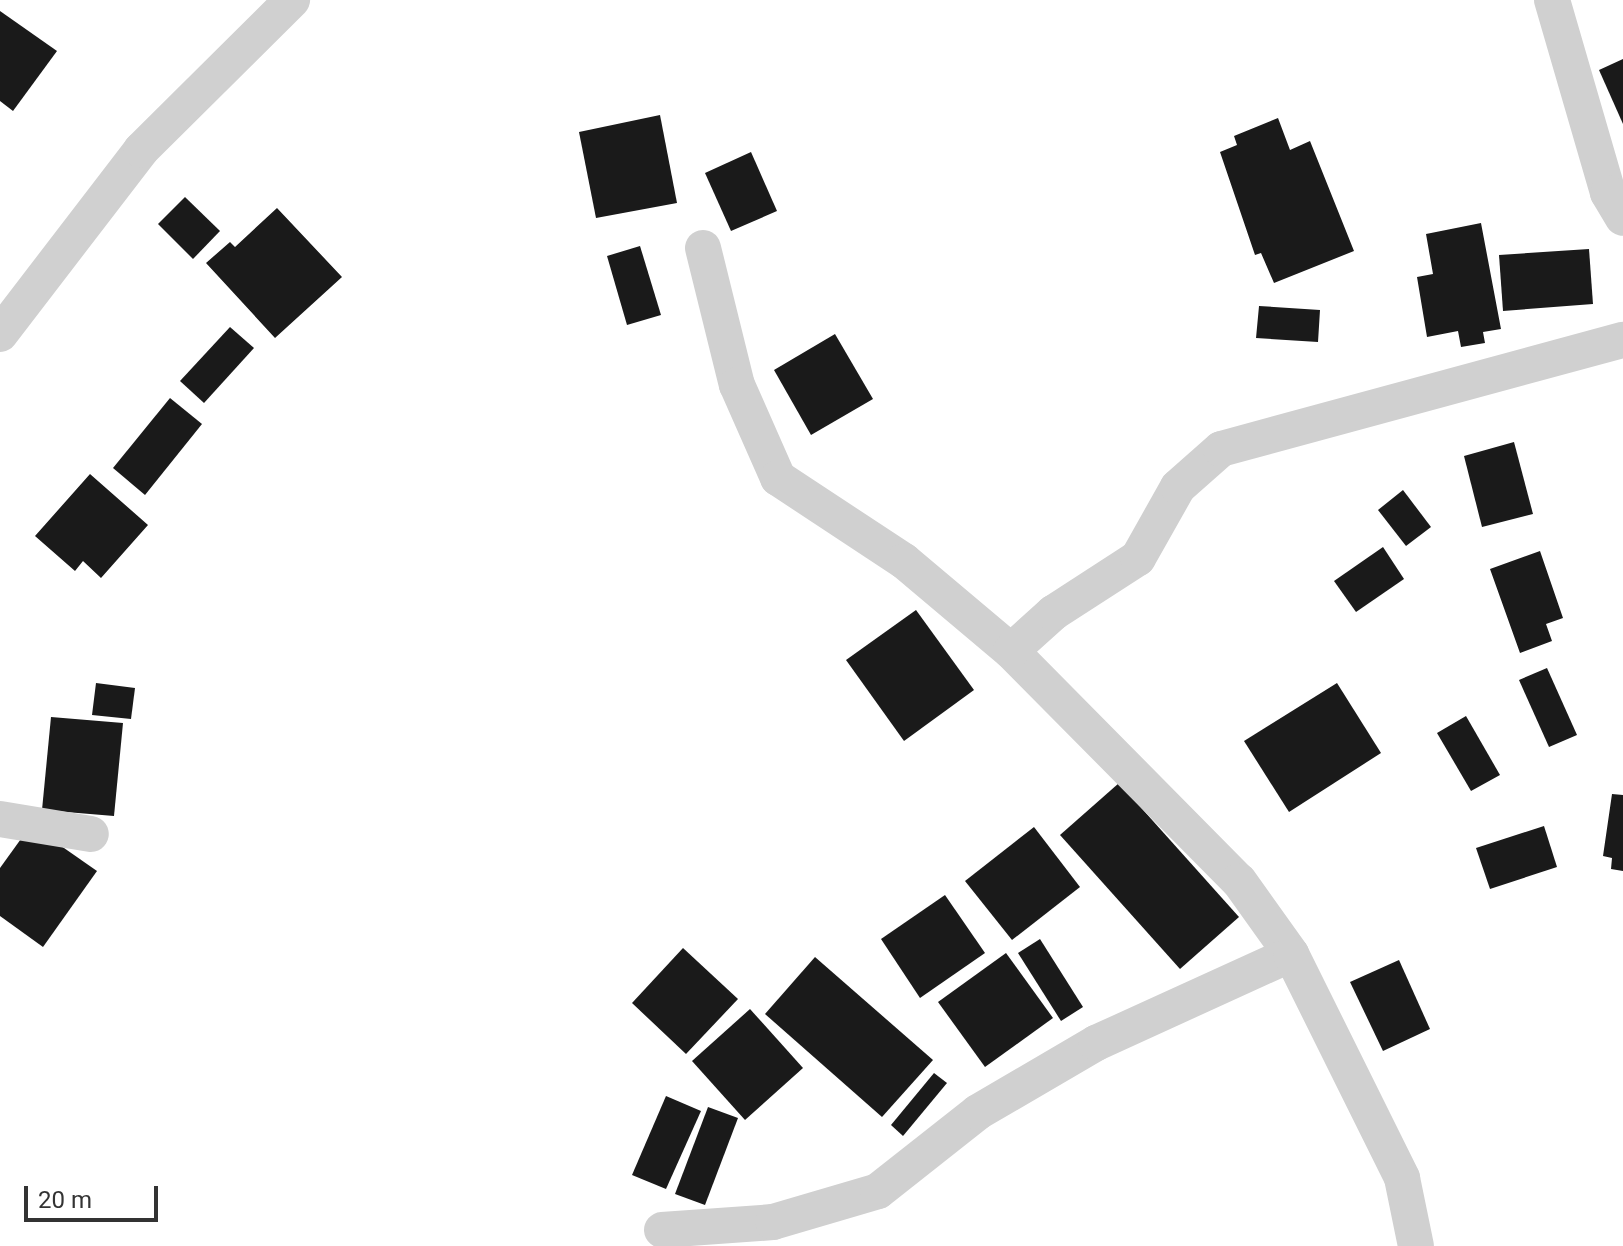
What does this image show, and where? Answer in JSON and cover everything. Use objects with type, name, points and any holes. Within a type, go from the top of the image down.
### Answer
[{"type":"street","points":[[0,334],[141,150],[292,0]]},
{"type":"street","points":[[1552,0],[1608,193],[1623,218]]},
{"type":"street","points":[[703,248],[737,385],[778,478],[904,561],[1011,651],[1239,881],[1291,954],[1402,1178],[1416,1246]]},
{"type":"street","points":[[1011,651],[1053,613],[1138,558],[1178,487],[1221,449],[1623,340]]},
{"type":"street","points":[[0,819],[91,834]]},
{"type":"street","points":[[662,1230],[773,1222],[878,1191],[978,1112],[1096,1043],[1291,954]]},
{"type":"building","points":[[0,11],[57,51],[13,111],[0,101]]},
{"type":"building","points":[[1623,59],[1623,124],[1599,70]]},
{"type":"building","points":[[660,115],[677,203],[596,218],[579,132]]},
{"type":"building","points":[[1278,118],[1290,150],[1310,141],[1354,251],[1274,283],[1261,253],[1255,255],[1220,152],[1237,145],[1234,136]]},
{"type":"building","points":[[751,152],[777,211],[731,231],[705,173]]},
{"type":"building","points":[[185,197],[220,231],[193,259],[158,224]]},
{"type":"building","points":[[277,208],[342,277],[275,338],[206,263],[230,242],[235,247]]},
{"type":"building","points":[[1481,223],[1501,329],[1483,332],[1485,343],[1461,347],[1458,331],[1427,337],[1417,277],[1433,274],[1426,234]]},
{"type":"building","points":[[640,246],[661,315],[627,325],[607,256]]},
{"type":"building","points":[[1589,249],[1593,304],[1503,311],[1499,255]]},
{"type":"building","points":[[1259,306],[1320,310],[1318,342],[1256,338]]},
{"type":"building","points":[[230,327],[254,348],[204,403],[180,381]]},
{"type":"building","points":[[835,334],[873,399],[811,435],[774,370]]},
{"type":"building","points":[[170,398],[202,424],[145,495],[113,468]]},
{"type":"building","points":[[1514,442],[1533,514],[1482,527],[1464,456]]},
{"type":"building","points":[[90,474],[148,525],[101,578],[83,561],[75,571],[35,536]]},
{"type":"building","points":[[1403,490],[1431,527],[1406,546],[1378,510]]},
{"type":"building","points":[[1383,547],[1404,579],[1356,612],[1334,581]]},
{"type":"building","points":[[1540,551],[1563,618],[1546,624],[1552,641],[1520,653],[1490,569]]},
{"type":"building","points":[[916,610],[974,690],[904,741],[846,660]]},
{"type":"building","points":[[1547,668],[1577,735],[1549,747],[1519,680]]},
{"type":"building","points":[[96,683],[135,688],[131,719],[92,715]]},
{"type":"building","points":[[1337,683],[1381,753],[1289,812],[1244,741]]},
{"type":"building","points":[[1466,716],[1500,775],[1471,791],[1437,733]]},
{"type":"building","points":[[51,717],[123,723],[114,816],[42,810]]},
{"type":"building","points":[[1119,783],[1239,917],[1180,969],[1060,835]]},
{"type":"building","points":[[1612,794],[1623,795],[1623,871],[1611,869],[1612,858],[1603,856]]},
{"type":"building","points":[[31,825],[97,871],[43,947],[0,916],[0,868]]},
{"type":"building","points":[[1544,826],[1557,867],[1490,889],[1476,848]]},
{"type":"building","points":[[1034,827],[1080,887],[1012,940],[965,881]]},
{"type":"building","points":[[945,895],[985,953],[920,998],[881,939]]},
{"type":"building","points":[[1040,939],[1083,1007],[1061,1021],[1018,953]]},
{"type":"building","points":[[683,948],[738,999],[686,1054],[632,1003]]},
{"type":"building","points":[[1006,953],[1053,1018],[985,1067],[938,1002]]},
{"type":"building","points":[[815,957],[933,1060],[882,1117],[765,1014]]},
{"type":"building","points":[[1399,960],[1430,1029],[1383,1051],[1350,982]]},
{"type":"building","points":[[750,1009],[803,1068],[745,1120],[692,1061]]},
{"type":"building","points":[[934,1073],[947,1083],[903,1136],[891,1125]]},
{"type":"building","points":[[666,1096],[701,1111],[666,1189],[632,1175]]},
{"type":"building","points":[[708,1107],[738,1118],[705,1205],[675,1194]]}]
